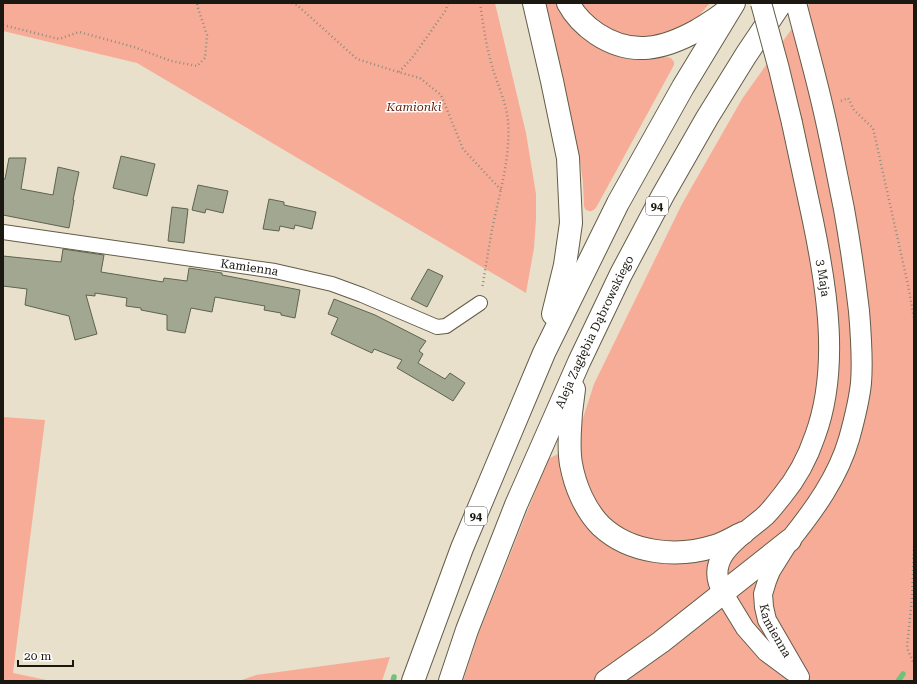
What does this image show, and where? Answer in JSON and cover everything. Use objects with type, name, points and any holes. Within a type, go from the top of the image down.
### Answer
[{"type":"main road","points":[[534,3],[568,158],[571,222],[565,265],[544,353]]},
{"type":"main road","points":[[568,3],[583,23],[601,36],[624,46],[639,48],[659,47],[690,35],[718,17],[734,3]]},
{"type":"main road","name":"94","points":[[413,681],[462,548],[544,353],[618,203],[683,87],[734,3]]},
{"type":"main road","name":"3 Maja","points":[[723,592],[718,583],[718,565],[723,553],[743,533],[768,514],[784,494],[794,480],[816,435],[826,395],[829,353],[829,332],[823,274],[803,170],[779,69],[761,3]]},
{"type":"main road","name":"Aleja Zagłębia Dąbrowskiego","points":[[450,681],[467,630],[516,505],[579,362],[621,274],[706,118],[780,3]]},
{"type":"main road","points":[[606,681],[658,645],[790,540],[812,511],[837,470],[856,412],[861,384],[862,362],[853,265],[836,166],[829,105],[796,3]]},
{"type":"main road","points":[[579,362],[569,435],[571,463],[576,483],[585,504],[592,516],[600,525],[619,539],[643,549],[675,552],[691,552],[711,547],[743,533]]},
{"type":"street","name":"Kamienna","points":[[3,232],[275,271],[332,284],[362,295],[436,328],[446,326],[480,303]]},
{"type":"street","name":"Kamienna","points":[[790,540],[771,571],[767,581],[763,594],[764,607],[767,620],[802,679]]},
{"type":"street","name":"Kamienna","points":[[723,592],[745,628],[766,652],[802,679]]},
{"type":"path","points":[[3,25],[60,39],[80,32],[134,46],[172,61],[196,66],[205,58],[207,35],[197,3]]},
{"type":"path","points":[[292,3],[298,4],[357,59],[420,78],[441,95],[463,149],[501,190]]},
{"type":"path","points":[[398,72],[412,58],[446,10],[448,3]]},
{"type":"path","points":[[480,3],[492,65],[503,97],[508,120],[508,140],[504,178],[491,234],[480,303]]},
{"type":"path","points":[[829,105],[848,98],[854,110],[873,128],[908,284],[914,318]]},
{"type":"path","points":[[914,546],[912,597],[907,648],[914,664]]},
{"type":"green space","name":"Kamionki","points":[[3,3],[495,3],[526,133],[536,194],[534,248],[526,293],[137,63],[3,31]]},
{"type":"green space","points":[[544,3],[556,3],[566,18],[645,58],[667,57],[671,58],[674,62],[674,65],[597,206],[592,211],[585,209],[584,206],[580,160]]},
{"type":"green space","points":[[580,3],[710,3],[694,21],[665,37],[634,38],[620,34],[594,20]]},
{"type":"green space","points":[[810,3],[914,3],[914,681],[463,681],[477,638],[548,459],[574,446],[594,384],[682,204],[742,99]]},
{"type":"green space","points":[[3,417],[45,420],[13,673],[51,681],[3,681]]},
{"type":"green space","points":[[390,657],[382,681],[239,681],[256,675]]},
{"type":"building","points":[[121,156],[155,164],[147,196],[113,188]]},
{"type":"building","points":[[9,158],[26,158],[21,189],[53,195],[58,167],[79,172],[69,228],[3,215],[3,179],[5,179]]},
{"type":"building","points":[[198,185],[228,191],[223,213],[206,209],[205,213],[192,210]]},
{"type":"building","points":[[269,199],[284,202],[284,205],[316,212],[312,229],[295,225],[294,229],[280,226],[279,231],[263,229]]},
{"type":"building","points":[[172,207],[188,209],[184,243],[168,241]]},
{"type":"building","points":[[63,249],[104,255],[101,272],[163,282],[164,278],[187,281],[189,268],[222,273],[222,275],[300,290],[295,318],[281,315],[281,313],[264,310],[265,306],[215,297],[212,312],[191,308],[185,333],[167,330],[167,315],[141,310],[141,308],[126,306],[127,298],[95,293],[95,296],[86,295],[97,334],[75,340],[69,316],[25,305],[27,289],[3,286],[3,256],[61,262]]},
{"type":"building","points":[[428,269],[443,276],[427,307],[411,299]]},
{"type":"building","points":[[334,299],[375,315],[426,341],[419,351],[423,354],[418,363],[445,379],[450,373],[465,383],[453,401],[397,368],[402,360],[374,349],[372,353],[331,334],[338,318],[328,314]]},
{"type":"waterway","points":[[898,681],[903,674]]},
{"type":"waterway","points":[[393,681],[394,677]]}]
